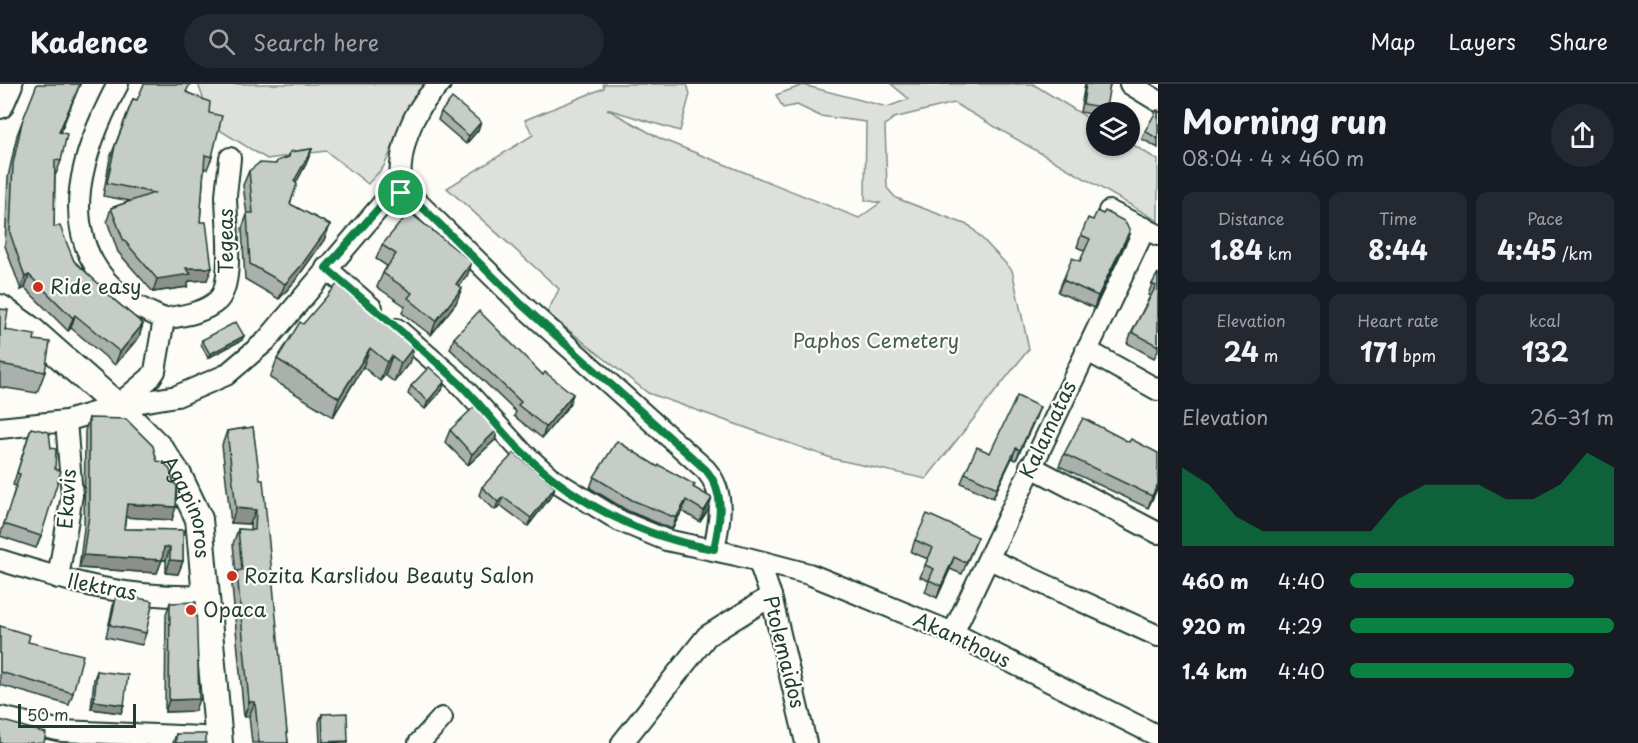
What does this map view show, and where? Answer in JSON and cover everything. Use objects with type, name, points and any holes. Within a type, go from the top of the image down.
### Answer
[{"type":"main road","points":[[0,289],[31,330]]},
{"type":"main road","points":[[0,308],[31,330]]},
{"type":"main road","name":"Agapinoros","points":[[31,330],[117,406],[160,449],[189,495],[200,519],[219,740]]},
{"type":"street","points":[[117,406],[155,371],[164,319],[135,305],[114,290],[94,267],[80,220],[79,189],[87,150],[96,124],[118,84]]},
{"type":"street","points":[[401,193],[400,163],[408,133],[422,104],[440,84]]},
{"type":"street","points":[[1130,84],[1158,101]]},
{"type":"street","name":"Tegeas","points":[[164,319],[187,315],[217,302],[224,292],[227,269],[226,194],[230,158]]},
{"type":"street","points":[[0,428],[66,420],[117,406],[177,396],[226,375],[266,341],[385,201],[401,193]]},
{"type":"street","points":[[401,193],[414,199],[521,304],[714,479],[720,495],[714,549]]},
{"type":"street","name":"Kalamatas","points":[[953,633],[1086,350],[1151,232],[1109,211]]},
{"type":"street","name":"Akanthous","points":[[326,268],[457,381],[522,452],[552,478],[620,521],[666,540],[714,549],[809,574],[953,633],[1158,736]]},
{"type":"street","points":[[1086,350],[1158,390]]},
{"type":"street","name":"Ekavis","points":[[58,578],[72,495],[66,420]]},
{"type":"street","points":[[1030,466],[1158,533]]},
{"type":"street","name":"Ilektras","points":[[0,560],[58,578],[117,592],[168,597],[206,596]]},
{"type":"street","points":[[989,560],[1158,636]]},
{"type":"street","name":"Ptolemaidos","points":[[759,562],[771,596],[806,743]]},
{"type":"street","points":[[622,743],[706,636],[771,596]]},
{"type":"street","points":[[0,717],[62,731],[219,740]]},
{"type":"street","points":[[419,743],[442,718]]},
{"type":"green space","points":[[198,84],[424,84],[406,113],[384,166],[368,184],[326,151],[267,159],[213,126]]},
{"type":"green space","name":"Paphos Cemetery","points":[[603,84],[687,84],[690,94],[680,131],[607,109],[661,139],[859,218],[880,203],[865,200],[866,122],[820,116],[797,105],[783,108],[776,95],[803,85],[887,107],[909,99],[891,84],[1033,84],[1086,117],[1086,156],[1140,156],[1140,149],[1158,160],[1158,221],[954,103],[894,118],[885,125],[887,188],[896,198],[970,226],[1012,270],[1029,349],[926,479],[834,459],[648,393],[547,313],[559,289],[447,188],[533,135],[525,120],[604,88]]},
{"type":"building","points":[[37,84],[80,84],[59,132],[67,134],[61,161],[55,160],[54,227],[60,226],[74,261],[101,286],[100,288],[143,324],[120,352],[75,315],[73,318],[29,275],[25,277],[10,233],[13,164],[22,122]]},
{"type":"building","points":[[144,84],[190,84],[186,92],[210,102],[209,113],[222,116],[212,157],[205,155],[200,222],[206,222],[212,268],[186,268],[191,274],[157,279],[123,239],[111,208],[154,193],[107,183],[115,146],[133,99],[137,100]]},
{"type":"building","points":[[1086,84],[1110,84],[1107,102],[1083,104]]},
{"type":"building","points":[[452,98],[481,122],[469,136],[441,112]]},
{"type":"building","points":[[1158,111],[1158,139],[1145,131]]},
{"type":"building","points":[[312,149],[294,181],[297,184],[290,204],[330,225],[301,266],[285,284],[250,264],[247,213],[253,213],[249,171],[259,163],[276,164],[277,161],[289,157],[290,152]]},
{"type":"building","points":[[1097,211],[1103,214],[1105,211],[1124,221],[1130,230],[1098,296],[1063,280],[1072,258],[1080,261],[1090,239],[1081,235],[1088,218],[1093,220]]},
{"type":"building","points":[[409,212],[472,262],[456,284],[462,288],[436,321],[408,298],[412,293],[383,273],[396,254],[382,245]]},
{"type":"building","points":[[1158,273],[1158,346],[1132,332],[1156,286],[1152,284]]},
{"type":"building","points":[[340,281],[416,344],[401,363],[392,356],[387,362],[370,348],[339,398],[277,359],[300,322],[303,324]]},
{"type":"building","points":[[0,309],[8,310],[5,330],[35,335],[34,340],[50,342],[45,372],[0,364]]},
{"type":"building","points":[[479,311],[543,375],[545,372],[573,394],[546,427],[518,405],[521,402],[454,338]]},
{"type":"building","points":[[236,322],[244,336],[210,354],[202,340]]},
{"type":"building","points":[[429,367],[445,381],[428,401],[411,386]]},
{"type":"building","points":[[1017,396],[1040,407],[1020,450],[1016,448],[997,488],[965,473],[977,447],[990,453]]},
{"type":"building","points":[[477,404],[499,428],[472,454],[450,430]]},
{"type":"building","points":[[89,418],[126,419],[153,446],[157,461],[164,462],[170,470],[177,486],[176,507],[127,504],[124,529],[183,530],[183,561],[170,560],[170,547],[164,547],[162,560],[83,555],[89,515]]},
{"type":"building","points":[[1083,418],[1129,442],[1131,439],[1158,453],[1158,484],[1152,496],[1064,454]]},
{"type":"building","points":[[253,427],[260,480],[263,480],[288,743],[259,743],[255,702],[249,702],[237,571],[242,570],[238,529],[255,530],[256,510],[236,508],[227,431]]},
{"type":"building","points":[[31,428],[49,432],[51,448],[56,449],[55,469],[61,471],[41,536],[4,524],[20,474],[17,473]]},
{"type":"building","points":[[617,441],[658,467],[659,465],[695,485],[693,487],[712,498],[704,511],[686,500],[676,518],[632,500],[594,477]]},
{"type":"building","points":[[514,453],[555,487],[531,518],[503,497],[498,502],[482,487]]},
{"type":"building","points":[[927,514],[978,537],[966,563],[954,557],[941,586],[929,580],[934,569],[925,565],[933,548],[915,540]]},
{"type":"building","points":[[117,594],[153,601],[146,633],[110,625]]},
{"type":"building","points":[[196,602],[199,699],[169,700],[170,603]]},
{"type":"building","points":[[0,626],[30,635],[28,642],[83,655],[73,693],[0,672]]},
{"type":"building","points":[[97,671],[128,675],[124,705],[94,701]]},
{"type":"building","points":[[347,713],[348,741],[323,742],[322,714]]},
{"type":"building","points":[[0,720],[46,733],[44,743],[0,743]]},
{"type":"building","points":[[176,734],[206,734],[206,743],[176,743]]},
{"type":"place","name":"Ride easy","points":[[38,287]]},
{"type":"place","name":"Rozita Karslidou Beauty Salon","points":[[232,576]]},
{"type":"place","name":"Opaca","points":[[191,610]]},
{"type":"route","points":[[401,193],[414,199],[521,304],[714,479],[720,495],[720,504],[714,549],[666,540],[649,534],[597,508],[552,478],[522,452],[457,381],[326,268],[385,201],[401,193]]}]
